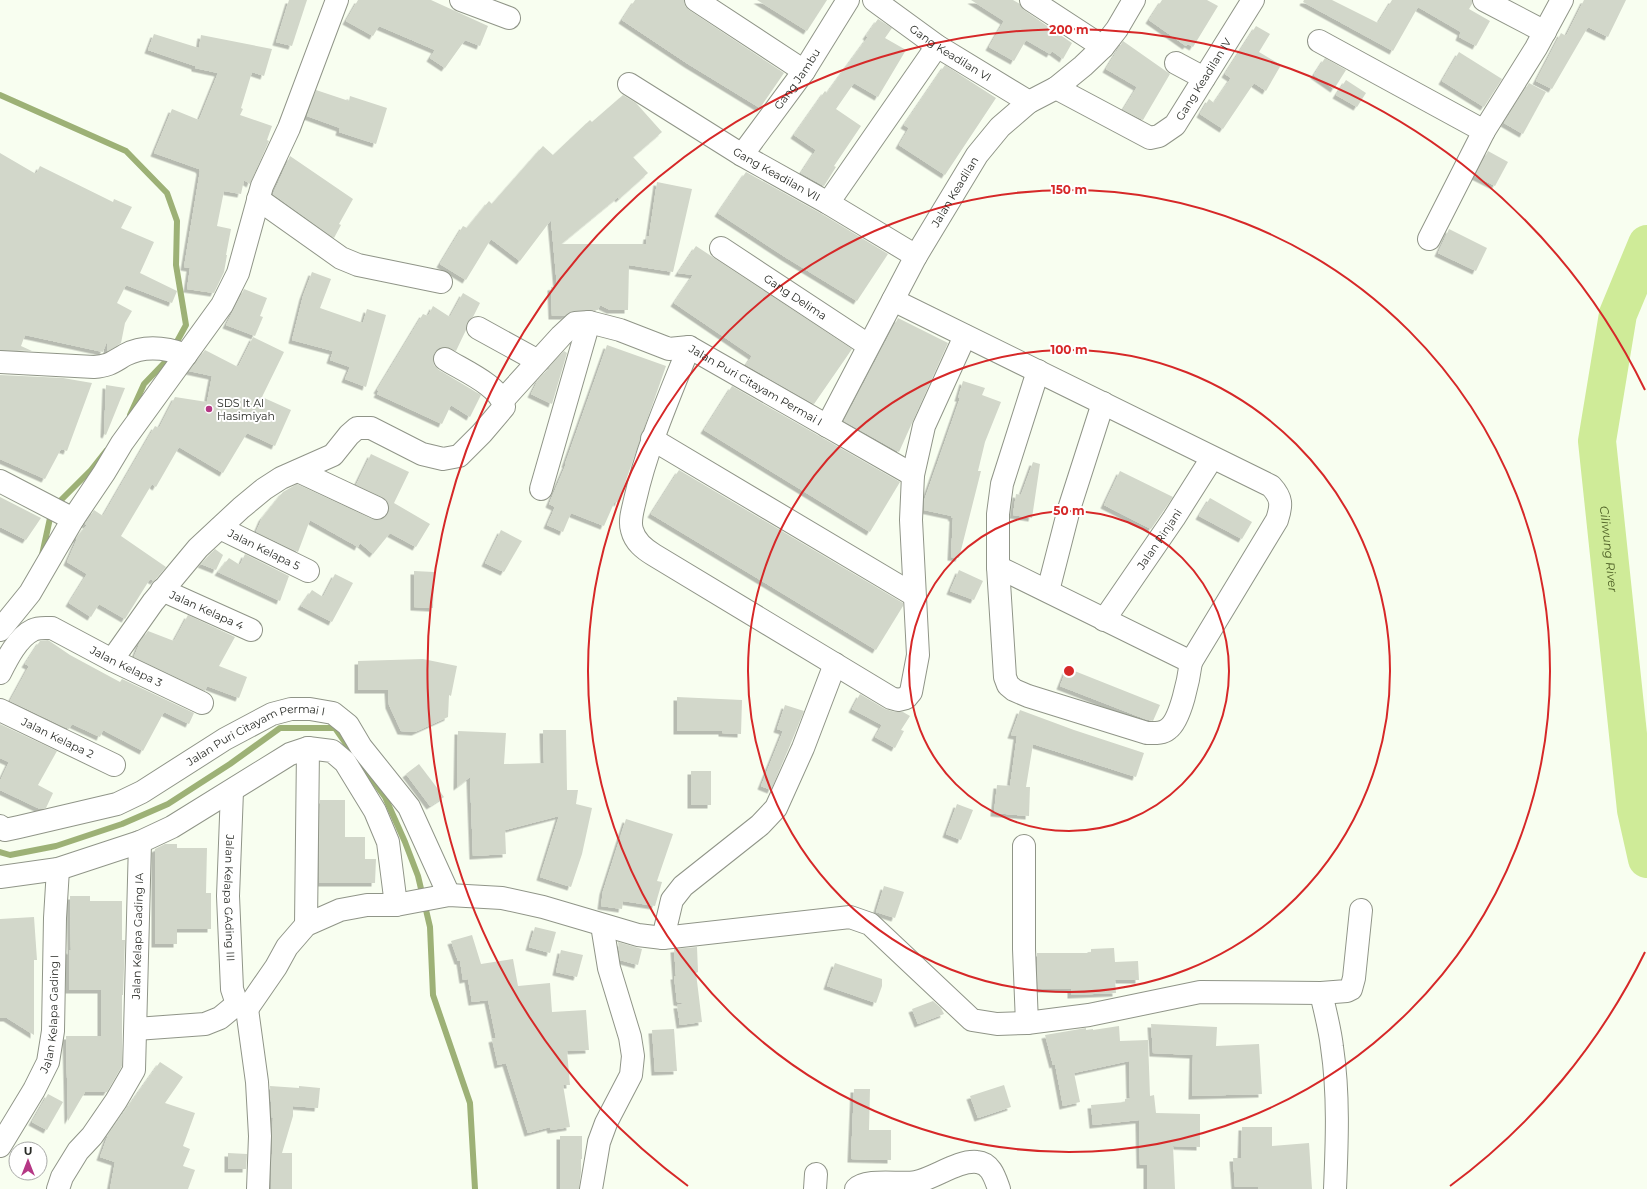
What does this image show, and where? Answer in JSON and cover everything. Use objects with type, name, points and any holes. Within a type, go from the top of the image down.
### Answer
[{"type":"street","points":[[0,630],[30,593],[67,515],[104,473],[176,352],[222,305],[238,273],[262,186],[289,128],[337,0]]},
{"type":"street","points":[[461,0],[509,18]]},
{"type":"street","points":[[696,0],[804,71]]},
{"type":"street","name":"Gang Jambu","points":[[742,155],[804,71],[848,0]]},
{"type":"street","name":"Gang Keadilan VI","points":[[874,0],[937,46],[1029,102]]},
{"type":"street","points":[[1031,0],[1103,47]]},
{"type":"street","name":"Jalan Keadilan","points":[[827,426],[916,256],[977,155],[1000,127],[1029,102],[1056,88],[1103,47],[1117,29],[1134,0]]},
{"type":"street","name":"Gang Keadilan IV","points":[[1056,88],[1150,138],[1159,136],[1175,124],[1253,0]]},
{"type":"street","points":[[1484,0],[1545,32]]},
{"type":"street","points":[[1429,239],[1484,131],[1536,48],[1562,0]]},
{"type":"street","points":[[1319,41],[1484,131]]},
{"type":"street","points":[[828,203],[937,46]]},
{"type":"street","points":[[1176,63],[1204,78]]},
{"type":"street","name":"Gang Keadilan VII","points":[[634,86],[742,155],[828,203],[916,256]]},
{"type":"street","points":[[258,199],[341,258],[358,265],[441,282]]},
{"type":"street","name":"Gang Delima","points":[[721,248],[868,346]]},
{"type":"street","points":[[892,300],[965,336],[1038,371],[1103,403],[1212,458],[1271,486],[1278,493],[1280,510],[1277,520],[1191,662],[1188,685],[1174,722],[1168,730],[1157,733],[1147,733],[1014,690],[1008,685],[1005,677],[998,567],[998,514],[1002,484],[1038,371]]},
{"type":"street","points":[[503,400],[561,336],[575,324],[588,322],[541,489]]},
{"type":"street","name":"Jalan Puri Citayam Permai I","points":[[588,322],[620,330],[669,349],[689,347],[913,475]]},
{"type":"street","points":[[478,328],[538,361]]},
{"type":"street","points":[[689,347],[652,439],[640,478],[632,516],[632,530],[637,540],[644,548],[654,555],[892,698],[898,700],[906,698],[911,692],[918,655],[911,520],[913,475],[924,426],[965,336]]},
{"type":"street","points":[[0,362],[94,367],[106,366],[133,352],[144,349],[176,352]]},
{"type":"street","points":[[112,660],[162,590],[186,562],[220,528],[264,489],[281,478],[334,455],[349,435],[357,428],[371,428],[422,454],[443,459],[459,456],[482,433],[504,407],[503,400],[494,389],[444,359]]},
{"type":"street","points":[[1048,591],[1069,509],[1103,403]]},
{"type":"street","points":[[652,439],[914,595]]},
{"type":"street","name":"Jalan Rinjani","points":[[1104,620],[1174,518],[1212,458]]},
{"type":"street","points":[[298,471],[378,508]]},
{"type":"street","points":[[0,481],[67,515]]},
{"type":"street","name":"Jalan Kelapa 5","points":[[220,528],[308,571]]},
{"type":"street","points":[[998,567],[1191,662]]},
{"type":"street","name":"Jalan Kelapa 4","points":[[162,590],[251,630]]},
{"type":"street","name":"Jalan Kelapa 3","points":[[0,673],[26,634],[34,629],[42,627],[52,628],[112,660],[202,703]]},
{"type":"street","points":[[663,938],[672,900],[682,886],[760,825],[776,808],[803,748],[835,664]]},
{"type":"street","name":"Jalan Puri Citayam Permai I","points":[[1,836],[117,804],[142,792],[225,739],[272,714],[290,709],[310,709],[333,713],[348,725],[362,747],[409,807],[444,896]]},
{"type":"street","name":"Jalan Kelapa 2","points":[[0,710],[114,765]]},
{"type":"street","points":[[306,925],[308,748]]},
{"type":"street","points":[[0,878],[58,869],[140,842],[172,827],[290,754],[308,748],[332,751],[345,762],[375,811],[388,842],[404,904]]},
{"type":"street","name":"Jalan Kelapa GAding III","points":[[232,790],[228,896],[232,990],[242,1006],[257,1082],[260,1136],[258,1189]]},
{"type":"street","name":"Jalan Kelapa Gading IA","points":[[58,1189],[62,1177],[78,1150],[96,1130],[134,1070],[140,842]]},
{"type":"street","points":[[1024,846],[1024,949],[1027,1023]]},
{"type":"street","name":"Jalan Kelapa Gading I","points":[[0,1146],[34,1090],[48,1062],[54,1023],[55,918],[58,869]]},
{"type":"street","points":[[136,1029],[205,1024],[242,1006],[276,967],[287,947],[306,925],[340,910],[367,905],[404,904],[444,896],[502,898],[543,907],[638,934],[663,938],[850,917],[870,924],[972,1020],[997,1024],[1027,1023],[1089,1015],[1200,992],[1321,993],[1347,991],[1350,989],[1354,978],[1361,910]]},
{"type":"street","points":[[590,1189],[599,1142],[606,1123],[631,1075],[633,1056],[630,1037],[609,968],[602,925]]},
{"type":"street","points":[[1321,993],[1332,1047],[1336,1089],[1337,1152],[1335,1189]]},
{"type":"street","points":[[856,1189],[859,1186],[869,1184],[916,1182],[966,1163],[978,1162],[987,1165],[992,1171],[999,1189]]},
{"type":"building","points":[[289,0],[307,0],[292,46],[276,42]]},
{"type":"building","points":[[358,0],[431,0],[488,26],[480,46],[465,40],[445,68],[430,58],[435,50],[379,26],[373,36],[346,21]]},
{"type":"building","points":[[635,0],[684,0],[685,6],[689,10],[784,73],[760,108],[688,64],[622,20]]},
{"type":"building","points":[[757,0],[827,0],[807,31]]},
{"type":"building","points":[[971,0],[1013,0],[1020,4],[1024,10],[1072,43],[1063,59],[1052,51],[1050,54],[1026,40],[1014,61],[989,47],[1004,21]]},
{"type":"building","points":[[1162,0],[1207,0],[1218,6],[1193,47],[1188,44],[1186,46],[1149,20]]},
{"type":"building","points":[[1304,0],[1332,0],[1378,23],[1392,0],[1472,0],[1472,4],[1469,9],[1490,21],[1476,46],[1459,37],[1461,32],[1418,7],[1393,51],[1303,2]]},
{"type":"building","points":[[1584,0],[1626,0],[1608,37],[1588,27],[1552,89],[1536,81],[1561,33],[1566,36]]},
{"type":"building","points":[[878,19],[892,28],[885,38],[906,50],[878,97],[854,83],[836,109],[861,126],[834,166],[836,167],[824,186],[801,173],[816,150],[794,135],[825,91],[827,93],[868,37],[866,36]]},
{"type":"building","points":[[1256,26],[1270,34],[1259,52],[1281,65],[1266,91],[1254,83],[1223,129],[1200,114],[1209,99],[1214,103],[1231,78],[1225,74]]},
{"type":"building","points":[[154,34],[199,48],[201,35],[272,49],[264,76],[252,72],[241,108],[243,109],[240,115],[272,126],[267,140],[269,141],[250,184],[244,180],[241,194],[224,191],[217,226],[231,229],[224,272],[214,293],[187,289],[190,268],[184,267],[200,171],[199,169],[154,153],[172,109],[199,120],[218,73],[195,68],[195,66],[148,50]]},
{"type":"building","points":[[1123,41],[1170,74],[1143,120],[1123,110],[1137,87],[1106,69]]},
{"type":"building","points":[[1459,52],[1502,79],[1484,107],[1442,81]]},
{"type":"building","points":[[1325,58],[1346,70],[1334,89],[1314,75]]},
{"type":"building","points":[[945,65],[996,98],[945,175],[899,145],[909,128],[904,125]]},
{"type":"building","points":[[1346,80],[1366,93],[1357,107],[1336,95]]},
{"type":"building","points":[[1529,83],[1546,92],[1523,134],[1504,123]]},
{"type":"building","points":[[316,90],[349,101],[350,96],[387,108],[376,144],[339,132],[340,128],[307,116]]},
{"type":"building","points":[[623,95],[636,103],[662,132],[633,157],[648,173],[619,199],[618,197],[561,244],[646,244],[647,236],[649,236],[657,182],[692,189],[673,272],[629,265],[628,310],[610,310],[600,305],[598,310],[574,311],[564,316],[552,316],[551,287],[557,286],[551,220],[520,261],[491,239],[466,280],[440,264],[463,226],[467,228],[489,201],[492,204],[543,146],[553,155],[590,120],[592,122]]},
{"type":"building","points":[[1488,151],[1508,162],[1495,186],[1475,176]]},
{"type":"building","points":[[0,153],[36,174],[40,166],[113,202],[114,199],[132,207],[121,228],[154,242],[140,273],[177,291],[172,303],[126,285],[117,303],[132,311],[125,323],[121,343],[108,351],[107,341],[103,352],[25,335],[21,346],[32,351],[0,350]]},
{"type":"building","points":[[290,156],[353,199],[339,224],[341,225],[334,238],[273,194]]},
{"type":"building","points":[[746,172],[822,214],[888,254],[857,301],[785,257],[718,213]]},
{"type":"building","points":[[1449,229],[1487,248],[1476,271],[1438,253]]},
{"type":"building","points":[[696,246],[852,349],[814,404],[746,365],[752,356],[674,303],[693,275],[678,273]]},
{"type":"building","points":[[312,272],[331,279],[320,308],[363,323],[367,309],[386,315],[366,387],[345,379],[350,367],[330,360],[333,351],[292,340],[303,296]]},
{"type":"building","points":[[244,289],[267,298],[260,316],[263,317],[255,336],[226,325]]},
{"type":"building","points":[[463,293],[480,303],[473,317],[467,322],[466,330],[456,351],[446,347],[439,348],[435,352],[433,359],[434,365],[439,370],[481,395],[470,417],[451,405],[442,424],[377,394],[379,391],[377,390],[423,314],[428,316],[433,306],[450,317]]},
{"type":"building","points":[[898,318],[948,343],[899,452],[844,421]]},
{"type":"building","points":[[253,337],[284,352],[262,397],[291,410],[275,446],[247,433],[223,473],[179,447],[156,487],[152,484],[121,536],[166,567],[154,581],[150,579],[125,619],[99,604],[91,617],[69,603],[87,574],[67,562],[77,539],[76,538],[87,525],[85,524],[94,510],[103,516],[155,426],[159,428],[175,397],[207,402],[212,376],[189,371],[205,350],[238,367]]},
{"type":"building","points":[[607,345],[666,366],[618,503],[615,501],[604,526],[571,513],[563,532],[547,525],[555,507],[549,504],[566,464]]},
{"type":"building","points":[[564,351],[567,353],[552,404],[531,394],[538,380],[547,370],[548,371],[552,364]]},
{"type":"building","points":[[0,375],[63,378],[92,383],[67,451],[61,449],[45,479],[0,459]]},
{"type":"building","points":[[963,381],[985,388],[982,395],[1001,402],[985,442],[978,471],[981,471],[959,558],[951,557],[952,516],[924,510],[924,501],[960,398],[958,398]]},
{"type":"building","points":[[106,385],[125,388],[106,435],[104,434]]},
{"type":"building","points":[[732,386],[900,482],[870,532],[704,430]]},
{"type":"building","points":[[371,454],[409,472],[394,503],[430,524],[416,547],[390,533],[373,554],[360,543],[358,547],[310,520],[298,552],[256,532],[262,518],[283,492],[297,484],[372,519],[378,520],[384,518],[388,513],[389,507],[387,501],[382,497],[356,485]]},
{"type":"building","points":[[1033,462],[1040,464],[1032,518],[1013,515],[1016,494],[1021,495]]},
{"type":"building","points":[[679,470],[903,603],[903,606],[876,650],[651,514]]},
{"type":"building","points":[[1120,471],[1173,497],[1151,529],[1104,505]]},
{"type":"building","points":[[0,497],[41,518],[26,540],[0,527]]},
{"type":"building","points":[[1210,498],[1252,522],[1242,539],[1199,516]]},
{"type":"building","points":[[501,530],[522,541],[504,572],[485,563]]},
{"type":"building","points":[[215,549],[223,555],[216,570],[201,564]]},
{"type":"building","points":[[245,554],[289,576],[280,601],[218,572],[229,558],[240,565]]},
{"type":"building","points":[[959,570],[983,581],[974,600],[950,591]]},
{"type":"building","points":[[414,571],[434,572],[433,608],[414,607]]},
{"type":"building","points":[[335,574],[353,583],[332,622],[301,606],[312,590],[323,597]]},
{"type":"building","points":[[188,615],[235,637],[219,666],[247,677],[239,698],[207,686],[205,691],[134,657],[140,642],[148,631],[174,641]]},
{"type":"building","points":[[48,640],[70,655],[120,682],[122,679],[194,713],[189,724],[164,712],[143,751],[103,730],[100,737],[72,724],[69,729],[10,701],[29,666],[25,664],[40,641]]},
{"type":"building","points":[[423,659],[457,666],[451,696],[449,695],[448,717],[415,732],[401,731],[389,705],[388,690],[358,690],[358,661]]},
{"type":"building","points":[[1067,668],[1160,705],[1153,721],[1060,686]]},
{"type":"building","points":[[860,694],[885,709],[895,712],[903,712],[910,716],[901,730],[904,731],[895,748],[875,737],[882,725],[852,709]]},
{"type":"building","points":[[677,697],[742,700],[741,734],[722,733],[722,731],[677,731]]},
{"type":"building","points":[[785,705],[804,711],[771,790],[761,786],[783,731],[777,729]]},
{"type":"building","points":[[1020,710],[1074,730],[1144,753],[1136,777],[1033,744],[1026,787],[1030,787],[1029,816],[994,813],[997,785],[1010,786],[1017,736],[1011,735]]},
{"type":"building","points":[[0,724],[57,751],[38,785],[53,793],[46,808],[40,809],[0,790],[0,781],[9,762],[0,758]]},
{"type":"building","points":[[543,730],[566,730],[567,790],[578,790],[576,804],[592,808],[582,854],[571,887],[540,877],[559,816],[505,830],[506,854],[473,856],[470,777],[457,787],[458,731],[506,733],[504,764],[544,763]]},
{"type":"building","points":[[419,764],[444,797],[430,806],[406,774]]},
{"type":"building","points":[[691,771],[711,771],[711,805],[691,805]]},
{"type":"building","points":[[320,800],[345,800],[345,837],[365,837],[365,859],[376,859],[375,883],[319,883]]},
{"type":"building","points":[[957,804],[973,810],[961,840],[946,834]]},
{"type":"building","points":[[626,819],[673,834],[657,881],[662,882],[655,906],[623,901],[622,909],[601,906],[603,891]]},
{"type":"building","points":[[165,844],[177,844],[177,848],[207,848],[206,893],[211,893],[211,929],[177,929],[177,944],[155,944],[155,849]]},
{"type":"building","points":[[884,886],[904,892],[895,918],[876,912]]},
{"type":"building","points":[[70,896],[90,896],[90,901],[122,901],[122,940],[125,940],[122,995],[122,1066],[107,1092],[85,1092],[68,1121],[66,1036],[101,1036],[101,990],[69,990],[69,950],[71,951]]},
{"type":"building","points":[[34,917],[37,960],[34,960],[34,1035],[7,1018],[0,1018],[0,919]]},
{"type":"building","points":[[535,927],[556,932],[550,953],[529,947]]},
{"type":"building","points":[[472,935],[481,964],[513,959],[518,986],[550,983],[552,1012],[586,1010],[589,1050],[567,1051],[570,1085],[563,1085],[570,1127],[551,1130],[550,1127],[528,1133],[506,1063],[498,1065],[492,1039],[496,1038],[488,1000],[472,1002],[468,979],[463,980],[460,961],[458,961],[451,941]]},
{"type":"building","points":[[618,942],[642,949],[638,965],[620,960]]},
{"type":"building","points":[[697,947],[698,972],[696,973],[702,1022],[680,1025],[677,1005],[686,1004],[677,1002],[674,976],[676,976],[674,949]]},
{"type":"building","points":[[1114,948],[1115,962],[1138,961],[1139,980],[1115,980],[1116,993],[1071,995],[1071,989],[1038,989],[1037,953],[1091,953],[1091,949]]},
{"type":"building","points":[[561,950],[583,955],[577,977],[556,972]]},
{"type":"building","points":[[835,963],[882,979],[882,986],[876,1003],[827,986]]},
{"type":"building","points":[[933,1001],[941,1008],[944,1014],[918,1024],[912,1009]]},
{"type":"building","points":[[1151,1024],[1217,1027],[1216,1046],[1259,1044],[1262,1094],[1192,1096],[1193,1055],[1153,1053]]},
{"type":"building","points":[[1119,1026],[1120,1041],[1148,1040],[1150,1096],[1154,1095],[1156,1113],[1200,1114],[1200,1147],[1173,1146],[1175,1189],[1147,1189],[1147,1165],[1140,1165],[1139,1120],[1093,1125],[1091,1105],[1125,1102],[1125,1099],[1130,1098],[1129,1061],[1074,1073],[1080,1102],[1063,1106],[1055,1064],[1053,1065],[1045,1035],[1086,1028],[1086,1030],[1093,1030]]},
{"type":"building","points":[[674,1029],[677,1071],[655,1072],[652,1030]]},
{"type":"building","points":[[160,1062],[183,1077],[165,1103],[195,1113],[183,1146],[190,1149],[183,1166],[195,1170],[188,1189],[110,1189],[115,1162],[100,1157],[108,1135]]},
{"type":"building","points":[[1004,1085],[1011,1107],[978,1118],[970,1096]]},
{"type":"building","points":[[270,1086],[320,1088],[318,1108],[293,1106],[293,1116],[282,1153],[292,1153],[292,1189],[271,1189],[273,1118]]},
{"type":"building","points":[[854,1089],[870,1089],[869,1130],[891,1130],[891,1160],[851,1159]]},
{"type":"building","points":[[48,1094],[63,1102],[47,1130],[32,1122]]},
{"type":"building","points":[[1242,1127],[1272,1127],[1272,1146],[1309,1143],[1312,1189],[1258,1189],[1258,1187],[1235,1187],[1233,1158],[1241,1158]]},
{"type":"building","points":[[560,1136],[582,1136],[582,1159],[579,1189],[560,1189]]},
{"type":"building","points":[[228,1153],[247,1154],[246,1169],[228,1169]]},
{"type":"waterway","points":[[0,95],[126,151],[167,193],[177,221],[176,265],[186,325],[174,347]]},
{"type":"waterway","name":"Ciliwung River","points":[[1647,244],[1618,314],[1597,441],[1636,810],[1647,859]]},
{"type":"waterway","points":[[130,415],[144,384],[170,356]]},
{"type":"waterway","points":[[42,555],[52,509],[91,470],[106,451]]},
{"type":"waterway","points":[[0,852],[10,855],[56,846],[122,824],[168,804],[230,764],[280,728],[335,728],[351,751]]},
{"type":"waterway","points":[[358,760],[385,797],[418,876],[430,927],[433,995],[470,1103],[475,1189]]},
{"type":"place","name":"SDS It Al Hasimiyah","points":[[209,409]]}]
